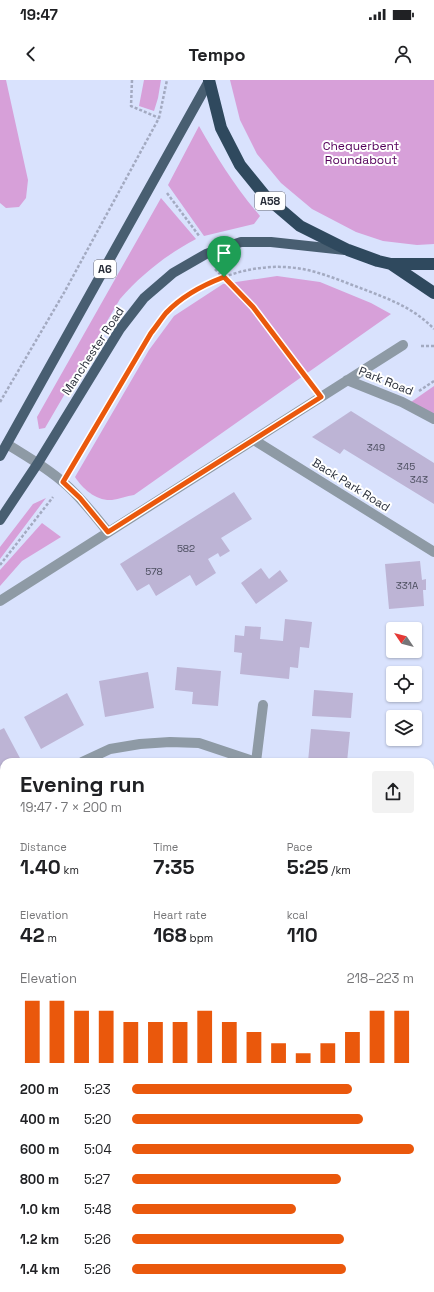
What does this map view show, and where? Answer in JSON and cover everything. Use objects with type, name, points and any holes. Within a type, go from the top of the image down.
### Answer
[{"type":"highway","name":"A58","points":[[209,81],[221,128],[240,165],[266,197],[300,226],[348,250],[391,264],[434,293]]},
{"type":"highway","name":"A58","points":[[391,264],[434,264]]},
{"type":"main road","name":"A6","points":[[0,456],[209,81]]},
{"type":"main road","name":"Manchester Road","points":[[0,520],[38,463],[120,329],[144,298],[172,273],[206,254],[241,242],[271,242],[348,250]]},
{"type":"street","points":[[0,601],[403,345]]},
{"type":"street","name":"Park Road","points":[[347,380],[402,402],[434,419]]},
{"type":"street","name":"Back Park Road","points":[[254,440],[434,552]]},
{"type":"street","points":[[7,444],[38,463],[63,482],[80,498],[108,532]]},
{"type":"street","points":[[256,758],[263,705]]},
{"type":"street","points":[[91,758],[110,749],[140,744],[170,742],[199,743],[244,758]]},
{"type":"path","points":[[132,80],[131,106],[159,118]]},
{"type":"path","points":[[0,402],[64,291],[130,168],[159,118],[167,80]]},
{"type":"path","points":[[130,168],[165,192],[200,238],[206,254],[217,272],[224,277],[253,307],[321,397]]},
{"type":"path","points":[[0,564],[44,510],[63,482],[151,333],[167,313],[189,294],[206,284],[224,277],[270,267],[297,268],[329,276],[405,306],[421,316],[434,329]]},
{"type":"green space","points":[[0,80],[6,80],[28,180],[26,198],[19,207],[6,208],[0,203]]},
{"type":"green space","points":[[144,80],[161,80],[154,111],[139,106]]},
{"type":"green space","name":"Chequerbent Roundabout","points":[[230,80],[434,80],[434,244],[417,245],[383,241],[356,232],[312,209],[281,183],[257,154],[240,120]]},
{"type":"green space","points":[[199,126],[227,172],[260,216],[254,224],[204,236],[168,185]]},
{"type":"green space","points":[[161,198],[196,239],[155,266],[137,281],[120,299],[45,428],[39,429],[37,417]]},
{"type":"green space","points":[[277,276],[320,282],[371,303],[391,314],[134,495],[106,500],[95,496],[86,490],[75,477],[149,350],[174,316],[223,284]]},
{"type":"green space","points":[[434,386],[434,417],[411,402]]},
{"type":"green space","points":[[46,498],[0,559],[0,547],[33,504]]},
{"type":"green space","points":[[42,523],[61,537],[22,561],[0,586],[0,570]]},
{"type":"building","points":[[351,411],[434,463],[434,504],[344,449],[340,454],[312,437]]},
{"type":"building","points":[[234,492],[252,519],[221,538],[230,551],[220,557],[218,553],[208,559],[216,573],[196,586],[190,575],[156,596],[149,584],[137,591],[120,564]]},
{"type":"building","points":[[420,561],[422,580],[426,579],[426,590],[423,590],[424,606],[389,609],[385,564]]},
{"type":"building","points":[[261,568],[269,579],[280,570],[288,581],[256,604],[241,583]]},
{"type":"building","points":[[285,619],[312,622],[309,648],[300,647],[298,668],[290,667],[289,679],[240,674],[242,653],[234,652],[235,635],[244,636],[245,626],[261,627],[260,639],[283,641]]},
{"type":"building","points":[[177,667],[221,671],[218,706],[192,704],[193,692],[175,690]]},
{"type":"building","points":[[148,672],[154,708],[105,717],[99,681]]},
{"type":"building","points":[[314,690],[353,693],[351,718],[312,716]]},
{"type":"building","points":[[67,693],[84,725],[41,749],[24,717]]},
{"type":"building","points":[[4,728],[20,758],[0,758],[0,730]]},
{"type":"building","points":[[311,729],[350,732],[347,758],[308,758]]},
{"type":"route","points":[[224,277],[253,307],[321,397],[108,532],[80,498],[63,482],[151,333],[167,313],[189,294],[206,284],[224,277]]}]
